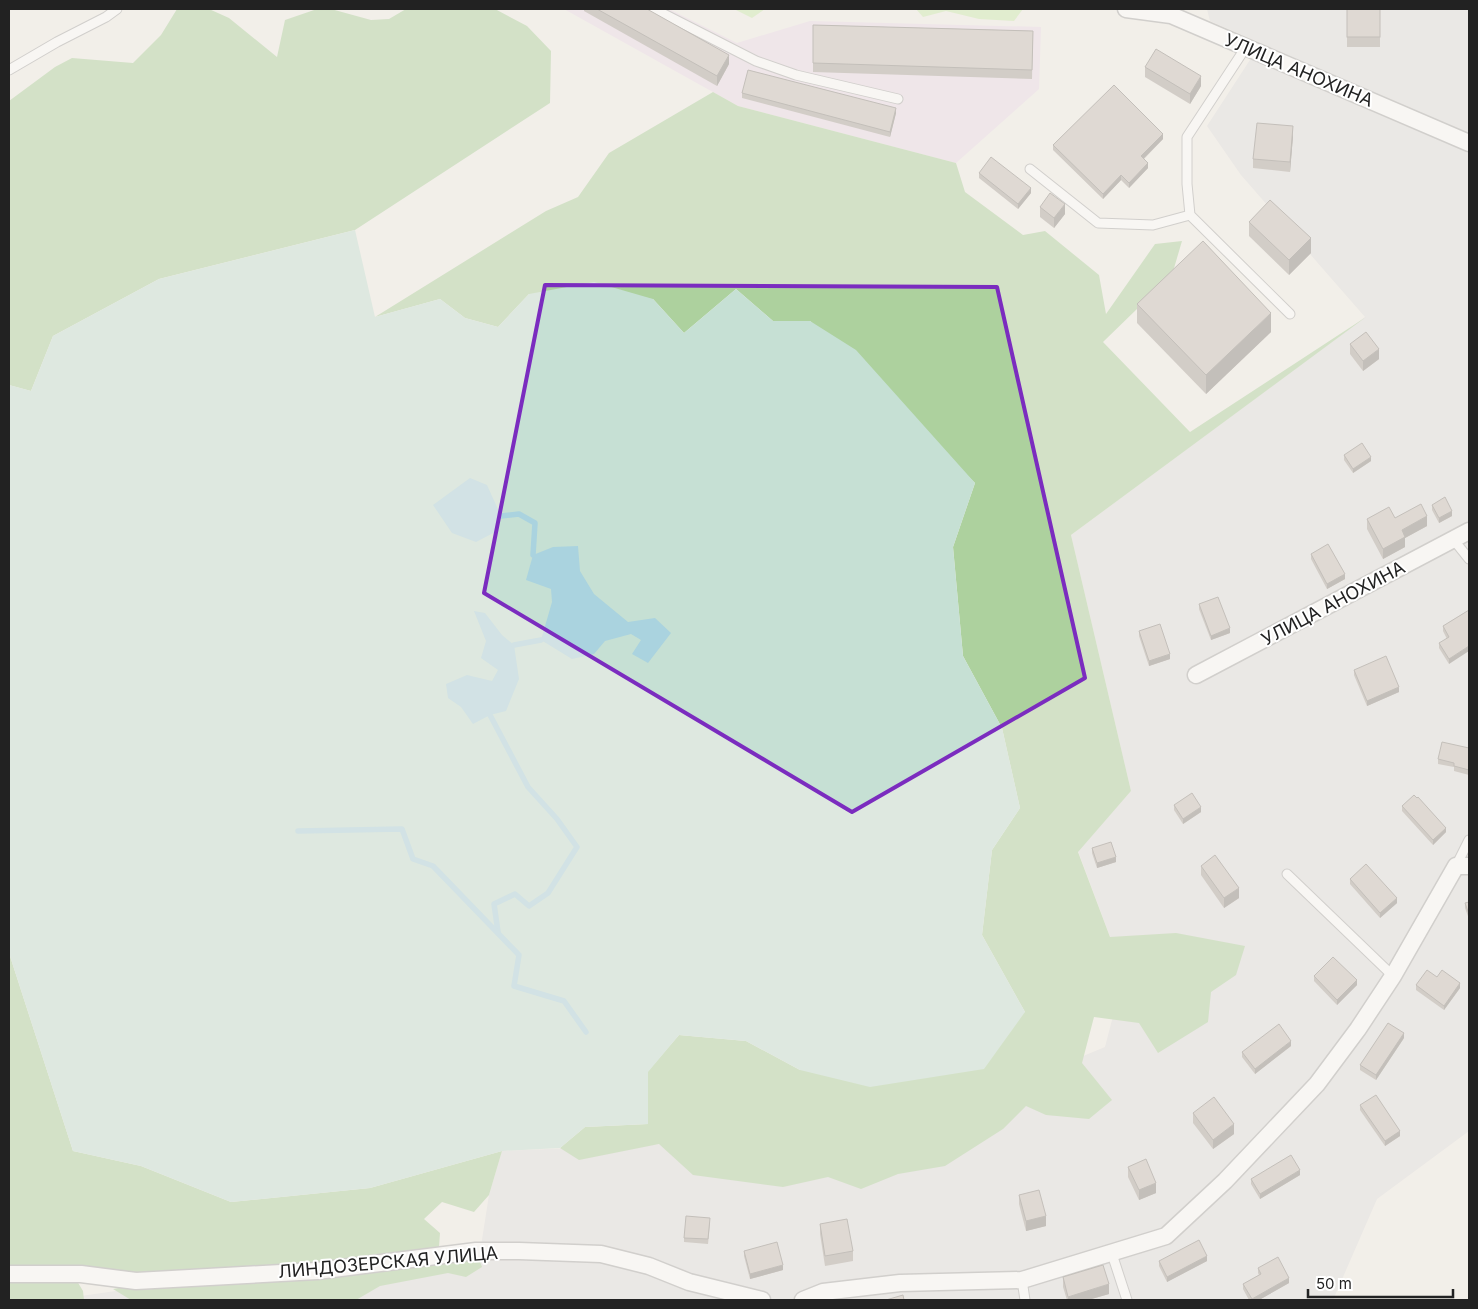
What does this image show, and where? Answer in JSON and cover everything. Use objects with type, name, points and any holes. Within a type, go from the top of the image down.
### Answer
[{"type":"street","name":"УЛИЦА АНОХИНА","points":[[1126,9],[1171,15],[1469,144]]},
{"type":"street","name":"УЛИЦА АНОХИНА","points":[[1196,674],[1272,636],[1469,531]]},
{"type":"street","points":[[802,1300],[823,1292],[900,1283],[1022,1280],[1166,1236],[1226,1181],[1317,1084],[1358,1029],[1463,866]]},
{"type":"street","name":"ЛИНДОЗЕРСКАЯ УЛИЦА","points":[[9,1274],[81,1274],[136,1281],[318,1270],[476,1251],[519,1251],[601,1254],[649,1266],[689,1282],[762,1300]]},
{"type":"lane","points":[[9,70],[57,42],[106,17],[117,9]]},
{"type":"lane","points":[[654,9],[756,61],[780,70],[898,99]]},
{"type":"lane","points":[[1246,47],[1187,137],[1187,184],[1190,215],[1290,314]]},
{"type":"lane","points":[[1030,169],[1098,223],[1153,225],[1190,215]]},
{"type":"lane","points":[[1453,539],[1469,559]]},
{"type":"lane","points":[[1463,866],[1469,840]]},
{"type":"lane","points":[[1287,874],[1393,976]]},
{"type":"lane","points":[[1112,1254],[1127,1300]]},
{"type":"lane","points":[[1022,1280],[1025,1300]]},
{"type":"highlighted area","points":[[545,285],[997,287],[1085,678],[852,812],[484,593]]},
{"type":"shaded area","points":[[564,9],[669,9],[737,43],[810,21],[1041,27],[1039,89],[956,163],[738,106]]},
{"type":"shaded area","points":[[1207,9],[1469,9],[1469,1131],[1377,1199],[1333,1300],[53,1300],[137,1288],[479,1259],[489,1195],[502,1151],[895,1134],[1105,1047],[1124,974],[1078,851],[1131,791],[1071,535],[1365,317],[1241,175],[1207,126],[1261,43],[1210,21]]},
{"type":"green space","points":[[177,9],[209,9],[229,18],[277,57],[285,20],[317,9],[331,9],[371,20],[389,19],[406,9],[495,9],[527,26],[551,51],[550,103],[355,230],[159,279],[53,336],[31,391],[9,385],[9,101],[55,67],[72,58],[133,63],[161,35]]},
{"type":"green space","points":[[734,9],[765,9],[752,18]]},
{"type":"green space","points":[[916,9],[1023,9],[1014,21],[979,19],[946,11],[923,17]]},
{"type":"green space","points":[[713,92],[738,106],[956,163],[965,192],[1023,235],[1045,231],[1099,275],[1106,314],[1155,244],[1182,241],[1172,275],[1103,342],[1190,432],[1366,317],[1071,535],[1131,791],[1078,852],[1110,937],[1176,933],[1245,946],[1236,975],[1211,992],[1208,1022],[1158,1053],[1139,1023],[1094,1017],[1082,1063],[1112,1100],[1089,1119],[1046,1115],[1026,1106],[1003,1129],[945,1166],[898,1174],[861,1189],[828,1177],[783,1187],[693,1175],[659,1144],[579,1160],[560,1148],[585,1127],[648,1124],[648,1071],[679,1035],[746,1041],[800,1070],[1025,1012],[982,935],[992,850],[1020,808],[1002,728],[963,656],[953,547],[975,483],[810,321],[773,321],[736,289],[684,333],[653,299],[529,294],[498,327],[465,318],[440,299],[375,317],[546,211],[578,197],[609,153]]},
{"type":"green space","points":[[355,230],[375,317],[440,299],[465,318],[498,327],[529,294],[594,282],[653,299],[684,333],[736,289],[773,321],[810,321],[856,350],[975,483],[953,547],[963,656],[1002,728],[1020,808],[992,850],[982,935],[1025,1012],[984,1069],[870,1087],[800,1070],[746,1041],[679,1035],[648,1072],[648,1124],[585,1127],[560,1148],[502,1151],[370,1188],[231,1202],[141,1166],[73,1151],[9,953],[9,385],[31,391],[53,336],[159,279]]},
{"type":"green space","points":[[9,953],[73,1151],[141,1166],[231,1202],[370,1188],[502,1151],[489,1195],[474,1212],[442,1202],[424,1219],[440,1233],[439,1247],[316,1263],[137,1273],[81,1266],[9,1266]]},
{"type":"green space","points":[[479,1259],[482,1267],[466,1277],[448,1273],[380,1286],[356,1300],[131,1300],[113,1289],[124,1287],[139,1290],[323,1278]]},
{"type":"green space","points":[[77,1281],[83,1291],[84,1300],[9,1300],[9,1282]]},
{"type":"water","points":[[470,478],[487,485],[501,516],[497,531],[476,542],[452,533],[433,505]]},
{"type":"water","points":[[578,546],[580,571],[594,594],[628,622],[655,618],[671,633],[648,663],[632,654],[641,640],[631,634],[605,641],[594,654],[572,659],[541,640],[552,602],[551,589],[526,580],[533,555],[553,547]]},
{"type":"water","points":[[474,611],[485,613],[502,635],[514,645],[519,679],[506,711],[490,715],[473,724],[461,707],[448,698],[446,684],[467,675],[492,681],[498,670],[481,658],[486,641]]},
{"type":"building","points":[[597,9],[647,9],[729,55],[717,76]]},
{"type":"building","points":[[1347,9],[1380,9],[1380,37],[1347,37]]},
{"type":"building","points":[[813,25],[1033,31],[1032,70],[813,63]]},
{"type":"building","points":[[1156,49],[1201,76],[1190,94],[1145,67]]},
{"type":"building","points":[[748,70],[896,108],[890,132],[742,93]]},
{"type":"building","points":[[1114,85],[1163,134],[1141,156],[1148,163],[1129,183],[1121,175],[1103,194],[1053,145]]},
{"type":"building","points":[[1257,123],[1293,126],[1290,162],[1253,159]]},
{"type":"building","points":[[991,157],[1031,188],[1018,204],[979,173]]},
{"type":"building","points":[[1050,193],[1065,204],[1054,218],[1040,207]]},
{"type":"building","points":[[1270,200],[1311,238],[1289,260],[1249,222]]},
{"type":"building","points":[[1203,241],[1271,313],[1206,375],[1137,304]]},
{"type":"building","points":[[1366,332],[1379,349],[1363,361],[1350,344]]},
{"type":"building","points":[[1362,443],[1371,457],[1353,469],[1344,455]]},
{"type":"building","points":[[1445,497],[1452,511],[1439,518],[1432,505]]},
{"type":"building","points":[[1421,504],[1427,516],[1402,530],[1405,537],[1383,549],[1367,519],[1389,507],[1395,518]]},
{"type":"building","points":[[1328,544],[1345,574],[1327,584],[1311,554]]},
{"type":"building","points":[[1218,597],[1230,628],[1211,636],[1199,604]]},
{"type":"building","points":[[1469,610],[1469,646],[1449,659],[1439,643],[1449,637],[1443,626]]},
{"type":"building","points":[[1160,624],[1170,654],[1149,661],[1139,631]]},
{"type":"building","points":[[1386,656],[1399,687],[1367,701],[1354,670]]},
{"type":"building","points":[[1442,742],[1469,748],[1469,770],[1454,766],[1454,763],[1438,759]]},
{"type":"building","points":[[1192,793],[1201,807],[1183,819],[1174,805]]},
{"type":"building","points":[[1414,795],[1446,828],[1433,840],[1402,806]]},
{"type":"building","points":[[1111,842],[1116,857],[1097,863],[1092,848]]},
{"type":"building","points":[[1215,855],[1239,888],[1224,898],[1201,866]]},
{"type":"building","points":[[1366,864],[1397,898],[1380,913],[1350,879]]},
{"type":"building","points":[[1469,902],[1469,914],[1465,903]]},
{"type":"building","points":[[1333,957],[1357,980],[1337,1000],[1314,976]]},
{"type":"building","points":[[1427,970],[1437,977],[1442,970],[1460,983],[1444,1006],[1416,985]]},
{"type":"building","points":[[1388,1023],[1404,1033],[1376,1075],[1360,1065]]},
{"type":"building","points":[[1279,1024],[1291,1041],[1255,1069],[1242,1052]]},
{"type":"building","points":[[1376,1095],[1400,1131],[1385,1141],[1360,1105]]},
{"type":"building","points":[[1214,1097],[1234,1124],[1213,1140],[1193,1113]]},
{"type":"building","points":[[1291,1155],[1300,1170],[1260,1194],[1251,1179]]},
{"type":"building","points":[[1146,1159],[1156,1183],[1139,1190],[1128,1167]]},
{"type":"building","points":[[1039,1190],[1046,1216],[1026,1221],[1019,1195]]},
{"type":"building","points":[[686,1216],[710,1218],[708,1239],[684,1238]]},
{"type":"building","points":[[847,1219],[853,1251],[825,1256],[820,1224]]},
{"type":"building","points":[[1199,1240],[1207,1256],[1167,1277],[1159,1261]]},
{"type":"building","points":[[777,1242],[783,1265],[750,1274],[744,1251]]},
{"type":"building","points":[[1278,1257],[1289,1278],[1252,1299],[1243,1284],[1261,1274],[1258,1268]]},
{"type":"building","points":[[1103,1265],[1109,1284],[1068,1297],[1063,1277]]},
{"type":"building","points":[[903,1295],[904,1300],[886,1300]]},
{"type":"waterway","points":[[501,516],[519,514],[535,523],[533,555]]},
{"type":"waterway","points":[[514,645],[541,640]]},
{"type":"waterway","points":[[490,715],[528,787],[557,819],[577,847],[548,893],[529,906],[515,894],[494,904],[498,932]]},
{"type":"waterway","points":[[298,831],[402,829],[413,859],[433,866],[519,955],[514,986],[564,1001],[586,1032]]}]
